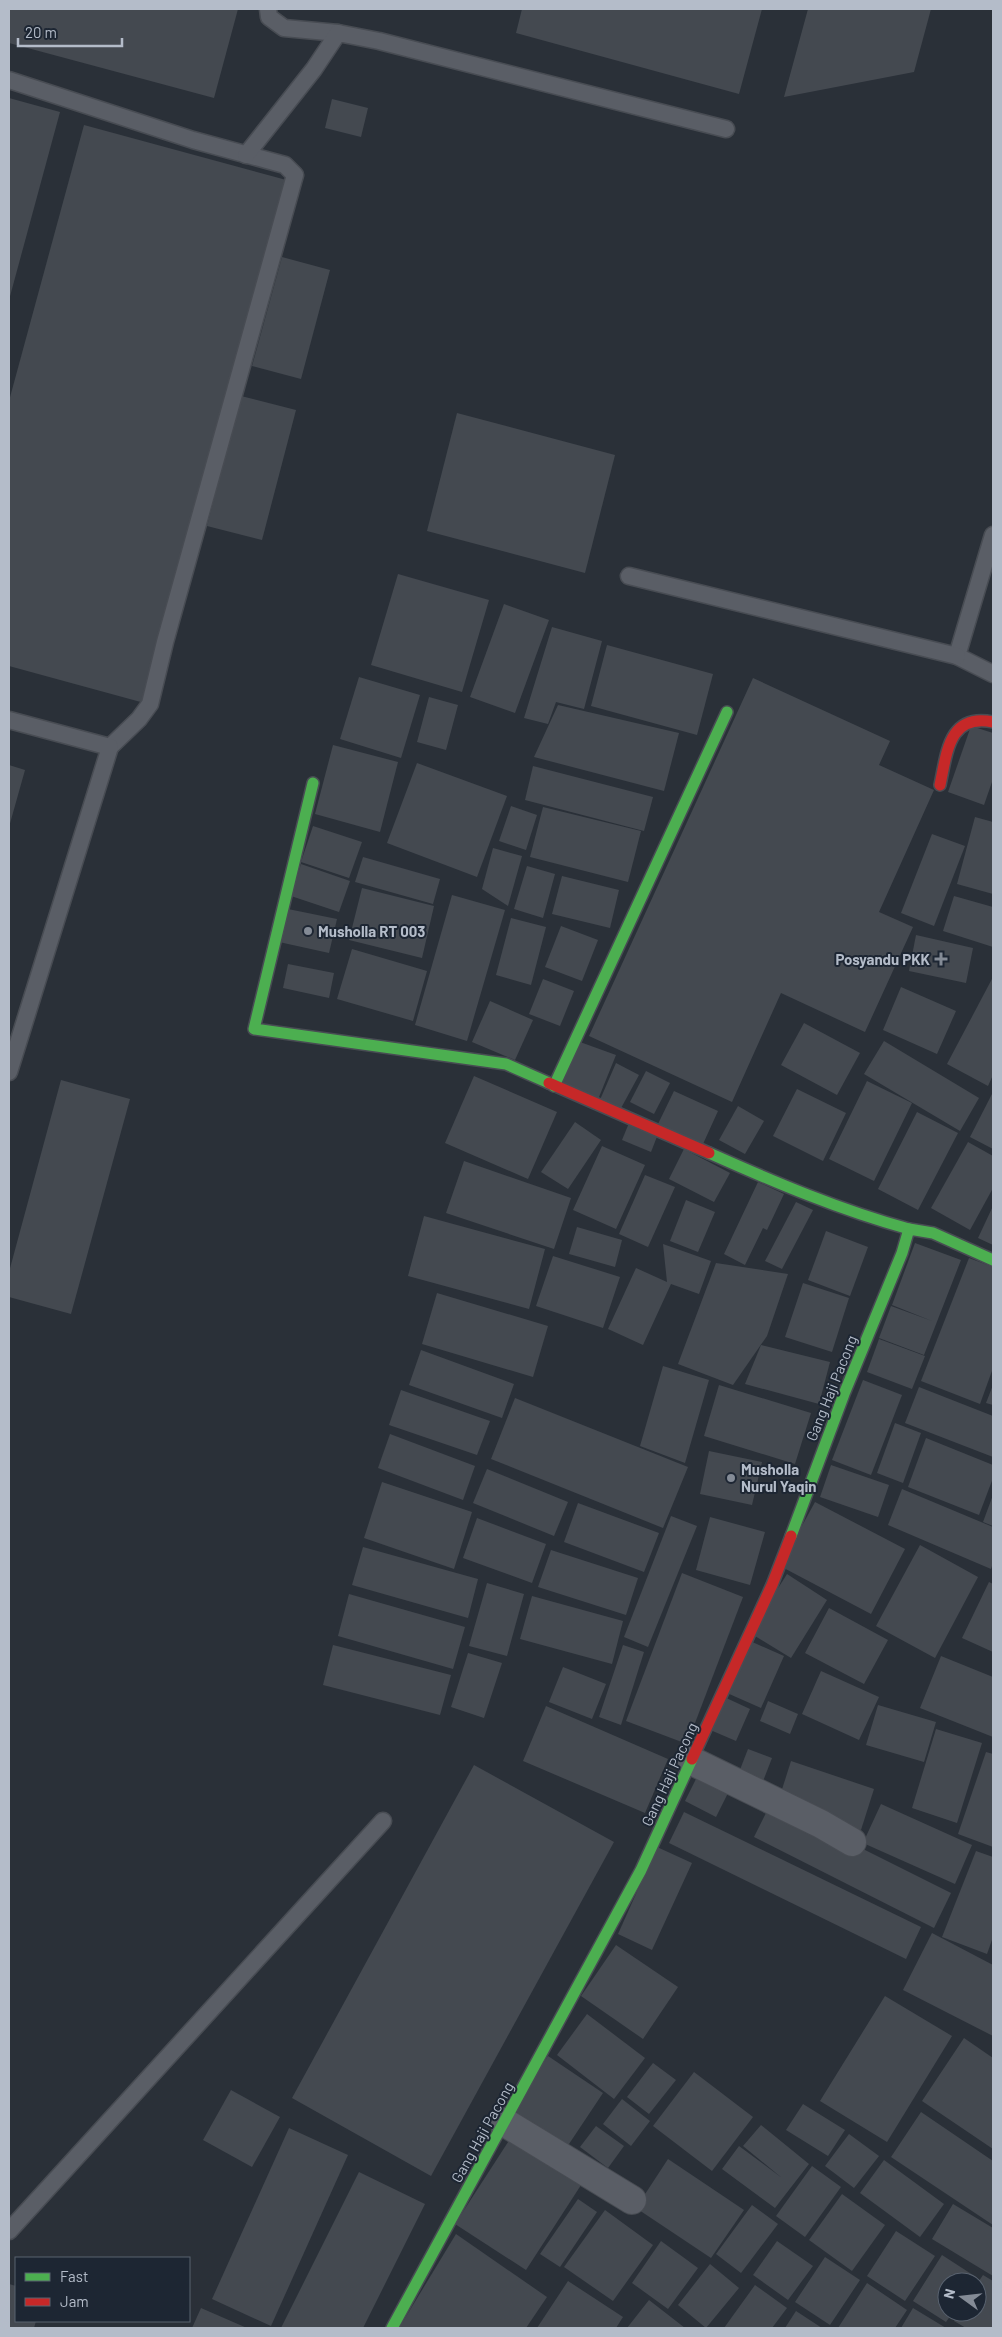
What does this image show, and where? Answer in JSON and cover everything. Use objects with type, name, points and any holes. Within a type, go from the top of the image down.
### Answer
[{"type":"street","points":[[554,1086],[727,712]]},
{"type":"street","points":[[940,785],[951,741],[958,727],[965,722],[984,719],[993,722]]},
{"type":"street","points":[[313,783],[254,1028],[506,1064],[773,1181],[873,1219],[909,1229],[933,1233],[993,1260]]},
{"type":"street","name":"Gang Haji Pacong","points":[[392,2328],[641,1870],[772,1585],[844,1394],[902,1253],[909,1229]]},
{"type":"street","points":[[692,1761],[821,1824],[852,1842]]},
{"type":"street","points":[[504,2122],[632,2200]]},
{"type":"lane","points":[[268,9],[269,17],[284,28],[338,33],[379,41],[726,129]]},
{"type":"lane","points":[[246,155],[314,69],[338,33]]},
{"type":"lane","points":[[9,80],[193,140],[285,165],[290,168],[295,176],[165,642],[150,704],[139,719],[110,747],[9,1072]]},
{"type":"lane","points":[[957,656],[993,535]]},
{"type":"lane","points":[[629,576],[957,656],[993,674]]},
{"type":"lane","points":[[9,720],[110,747]]},
{"type":"lane","points":[[9,2231],[383,1821]]},
{"type":"building","points":[[9,9],[238,9],[214,98],[9,43]]},
{"type":"building","points":[[522,9],[762,9],[739,94],[516,33]]},
{"type":"building","points":[[808,9],[931,9],[914,72],[784,97]]},
{"type":"building","points":[[9,98],[60,112],[9,300]]},
{"type":"building","points":[[332,99],[368,108],[361,137],[325,128]]},
{"type":"building","points":[[84,125],[290,181],[148,704],[9,666],[9,401]]},
{"type":"building","points":[[282,257],[330,270],[301,379],[252,366]]},
{"type":"building","points":[[241,396],[296,410],[262,540],[207,526]]},
{"type":"building","points":[[457,413],[615,455],[585,573],[427,531]]},
{"type":"building","points":[[398,574],[489,600],[462,692],[371,665]]},
{"type":"building","points":[[504,604],[549,620],[515,713],[470,697]]},
{"type":"building","points":[[552,627],[602,641],[584,709],[556,702],[548,724],[524,718]]},
{"type":"building","points":[[607,645],[713,674],[697,735],[591,706]]},
{"type":"building","points":[[359,677],[420,695],[401,758],[340,739]]},
{"type":"building","points":[[753,678],[890,741],[879,765],[934,790],[879,912],[913,927],[865,1032],[781,993],[732,1102],[589,1036]]},
{"type":"building","points":[[429,697],[458,705],[446,750],[417,742]]},
{"type":"building","points":[[558,705],[679,733],[664,791],[534,757]]},
{"type":"building","points":[[971,726],[993,733],[993,779],[984,805],[948,792]]},
{"type":"building","points":[[333,745],[398,762],[380,832],[315,814]]},
{"type":"building","points":[[417,763],[507,796],[477,877],[387,843]]},
{"type":"building","points":[[9,765],[25,770],[9,827]]},
{"type":"building","points":[[533,766],[653,797],[644,831],[525,800]]},
{"type":"building","points":[[511,806],[537,815],[526,850],[499,841]]},
{"type":"building","points":[[543,807],[641,831],[628,882],[530,857]]},
{"type":"building","points":[[975,817],[993,822],[993,894],[957,884]]},
{"type":"building","points":[[313,826],[362,842],[349,878],[301,862]]},
{"type":"building","points":[[932,834],[965,846],[934,926],[901,913]]},
{"type":"building","points":[[493,848],[522,856],[508,906],[482,889]]},
{"type":"building","points":[[363,857],[440,879],[433,904],[355,882]]},
{"type":"building","points":[[301,864],[350,881],[339,912],[291,896]]},
{"type":"building","points":[[527,866],[555,874],[543,918],[514,909]]},
{"type":"building","points":[[562,876],[619,890],[610,928],[552,914]]},
{"type":"building","points":[[362,888],[434,906],[422,958],[349,940]]},
{"type":"building","points":[[452,895],[505,910],[467,1041],[415,1025]]},
{"type":"building","points":[[954,896],[993,907],[993,947],[943,931]]},
{"type":"building","name":"Musholla RT 003","points":[[288,909],[337,919],[329,953],[279,942]]},
{"type":"building","points":[[511,918],[546,927],[531,985],[496,975]]},
{"type":"building","points":[[561,926],[598,940],[582,981],[545,967]]},
{"type":"building","name":"Posyandu PKK","points":[[916,935],[973,948],[966,983],[909,971]]},
{"type":"building","points":[[352,949],[427,971],[413,1021],[337,999]]},
{"type":"building","points":[[288,964],[334,973],[329,998],[283,988]]},
{"type":"building","points":[[993,977],[993,1075],[988,1086],[947,1064]]},
{"type":"building","points":[[543,979],[574,991],[560,1026],[529,1014]]},
{"type":"building","points":[[901,987],[956,1011],[937,1054],[883,1030]]},
{"type":"building","points":[[490,1001],[533,1020],[515,1060],[472,1042]]},
{"type":"building","points":[[804,1023],[860,1053],[837,1095],[781,1065]]},
{"type":"building","points":[[884,1041],[979,1098],[960,1131],[864,1074]]},
{"type":"building","points":[[580,1042],[616,1055],[597,1102],[560,1085]]},
{"type":"building","points":[[616,1063],[639,1075],[620,1110],[599,1102]]},
{"type":"building","points":[[646,1071],[670,1083],[654,1114],[630,1102]]},
{"type":"building","points":[[474,1076],[557,1112],[528,1179],[445,1143]]},
{"type":"building","points":[[61,1080],[130,1099],[71,1314],[9,1297],[9,1272]]},
{"type":"building","points":[[867,1081],[912,1103],[874,1181],[829,1159]]},
{"type":"building","points":[[797,1089],[846,1113],[823,1161],[773,1136]]},
{"type":"building","points":[[674,1091],[718,1111],[703,1144],[658,1124]]},
{"type":"building","points":[[993,1092],[993,1149],[970,1137]]},
{"type":"building","points":[[738,1106],[764,1121],[745,1154],[719,1140]]},
{"type":"building","points":[[917,1112],[958,1133],[918,1210],[878,1189]]},
{"type":"building","points":[[575,1122],[601,1140],[568,1189],[541,1172]]},
{"type":"building","points":[[629,1123],[658,1134],[651,1152],[622,1140]]},
{"type":"building","points":[[968,1142],[993,1156],[993,1188],[970,1230],[931,1208]]},
{"type":"building","points":[[602,1146],[645,1165],[616,1229],[573,1210]]},
{"type":"building","points":[[684,1149],[730,1173],[714,1202],[669,1179]]},
{"type":"building","points":[[464,1161],[571,1198],[554,1249],[446,1213]]},
{"type":"building","points":[[645,1175],[675,1187],[648,1247],[619,1234]]},
{"type":"building","points":[[758,1182],[784,1194],[767,1230],[763,1228],[745,1265],[724,1254]]},
{"type":"building","points":[[686,1200],[715,1212],[698,1252],[670,1241]]},
{"type":"building","points":[[796,1202],[813,1210],[782,1269],[765,1261]]},
{"type":"building","points":[[993,1206],[993,1245],[978,1238]]},
{"type":"building","points":[[424,1216],[545,1249],[529,1309],[408,1276]]},
{"type":"building","points":[[577,1227],[622,1240],[615,1267],[569,1254]]},
{"type":"building","points":[[826,1231],[868,1247],[850,1296],[808,1280]]},
{"type":"building","points":[[915,1243],[961,1260],[924,1355],[879,1338],[891,1306],[932,1321],[892,1305]]},
{"type":"building","points":[[663,1244],[711,1261],[699,1294],[671,1284],[643,1345],[608,1329],[636,1268],[667,1282]]},
{"type":"building","points":[[553,1256],[620,1277],[603,1328],[536,1306]]},
{"type":"building","points":[[969,1258],[993,1267],[993,1368],[980,1404],[921,1381]]},
{"type":"building","points":[[716,1263],[788,1274],[767,1336],[733,1385],[678,1364]]},
{"type":"building","points":[[803,1283],[849,1298],[832,1352],[785,1337]]},
{"type":"building","points":[[437,1293],[548,1326],[533,1377],[422,1344]]},
{"type":"building","points":[[879,1339],[925,1356],[912,1389],[867,1372]]},
{"type":"building","points":[[761,1345],[830,1362],[819,1404],[745,1384]]},
{"type":"building","points":[[421,1350],[514,1384],[502,1418],[409,1385]]},
{"type":"building","points":[[663,1366],[709,1380],[685,1463],[640,1446]]},
{"type":"building","points":[[863,1380],[902,1395],[871,1475],[832,1460]]},
{"type":"building","points":[[719,1385],[811,1413],[795,1464],[704,1436]]},
{"type":"building","points":[[993,1385],[993,1405],[986,1403]]},
{"type":"building","points":[[919,1387],[993,1416],[993,1457],[905,1423]]},
{"type":"building","points":[[401,1390],[490,1421],[477,1455],[389,1425]]},
{"type":"building","points":[[515,1398],[688,1467],[663,1528],[491,1459]]},
{"type":"building","points":[[895,1423],[921,1433],[903,1483],[877,1473]]},
{"type":"building","points":[[390,1434],[475,1466],[463,1500],[378,1468]]},
{"type":"building","points":[[926,1438],[993,1465],[993,1478],[979,1515],[908,1487]]},
{"type":"building","name":"Musholla Nurul Yaqin","points":[[709,1451],[762,1462],[752,1505],[700,1494]]},
{"type":"building","points":[[831,1465],[889,1485],[878,1517],[820,1497]]},
{"type":"building","points":[[487,1469],[568,1502],[554,1536],[473,1503]]},
{"type":"building","points":[[382,1482],[472,1512],[454,1569],[364,1538]]},
{"type":"building","points":[[902,1489],[993,1527],[993,1563],[991,1569],[888,1525]]},
{"type":"building","points":[[993,1495],[993,1526],[983,1522]]},
{"type":"building","points":[[815,1502],[905,1549],[871,1614],[780,1566]]},
{"type":"building","points":[[578,1503],[659,1533],[644,1572],[564,1542]]},
{"type":"building","points":[[671,1516],[697,1526],[648,1647],[624,1637]]},
{"type":"building","points":[[710,1517],[765,1532],[750,1585],[696,1570]]},
{"type":"building","points":[[477,1518],[546,1544],[532,1583],[463,1558]]},
{"type":"building","points":[[920,1545],[978,1577],[935,1658],[876,1626]]},
{"type":"building","points":[[363,1547],[478,1579],[468,1618],[352,1585]]},
{"type":"building","points":[[551,1550],[638,1578],[626,1615],[538,1587]]},
{"type":"building","points":[[682,1573],[743,1597],[687,1744],[626,1721]]},
{"type":"building","points":[[787,1574],[827,1600],[791,1658],[750,1633]]},
{"type":"building","points":[[989,1582],[993,1584],[993,1652],[962,1638]]},
{"type":"building","points":[[487,1583],[524,1594],[507,1656],[469,1646]]},
{"type":"building","points":[[349,1594],[465,1627],[453,1669],[338,1636]]},
{"type":"building","points":[[532,1596],[623,1621],[612,1664],[520,1639]]},
{"type":"building","points":[[829,1608],[888,1640],[864,1684],[805,1653]]},
{"type":"building","points":[[750,1641],[784,1656],[761,1708],[727,1693]]},
{"type":"building","points":[[333,1645],[451,1675],[440,1715],[323,1685]]},
{"type":"building","points":[[623,1645],[644,1652],[621,1725],[599,1717]]},
{"type":"building","points":[[468,1653],[502,1663],[484,1718],[451,1707]]},
{"type":"building","points":[[941,1656],[993,1677],[993,1737],[920,1708]]},
{"type":"building","points":[[563,1667],[606,1684],[592,1719],[549,1702]]},
{"type":"building","points":[[821,1671],[879,1697],[859,1740],[802,1714]]},
{"type":"building","points":[[722,1696],[750,1709],[736,1741],[708,1729]]},
{"type":"building","points":[[768,1701],[798,1714],[790,1734],[760,1721]]},
{"type":"building","points":[[878,1705],[936,1722],[924,1762],[866,1745]]},
{"type":"building","points":[[546,1706],[668,1759],[645,1813],[523,1761]]},
{"type":"building","points":[[936,1729],[982,1743],[957,1823],[912,1808]]},
{"type":"building","points":[[748,1749],[772,1758],[760,1789],[736,1780]]},
{"type":"building","points":[[986,1752],[993,1754],[993,1847],[958,1834]]},
{"type":"building","points":[[791,1761],[874,1789],[861,1830],[778,1802]]},
{"type":"building","points":[[474,1765],[614,1842],[431,2176],[292,2098]]},
{"type":"building","points":[[702,1767],[733,1783],[716,1817],[685,1801]]},
{"type":"building","points":[[771,1803],[951,1893],[934,1928],[754,1837]]},
{"type":"building","points":[[881,1804],[972,1845],[955,1884],[863,1843]]},
{"type":"building","points":[[684,1812],[921,1927],[906,1959],[669,1843]]},
{"type":"building","points":[[657,1847],[692,1863],[652,1950],[618,1934]]},
{"type":"building","points":[[976,1851],[993,1857],[993,1937],[987,1954],[942,1937]]},
{"type":"building","points":[[932,1933],[993,1965],[993,2036],[903,1990]]},
{"type":"building","points":[[616,1945],[678,1987],[643,2039],[581,1996]]},
{"type":"building","points":[[885,1996],[952,2036],[887,2142],[820,2101]]},
{"type":"building","points":[[587,2014],[645,2058],[614,2099],[557,2055]]},
{"type":"building","points":[[964,2038],[993,2058],[993,2149],[922,2101]]},
{"type":"building","points":[[548,2056],[603,2093],[565,2150],[510,2113]]},
{"type":"building","points":[[653,2063],[676,2080],[649,2114],[627,2097]]},
{"type":"building","points":[[694,2072],[753,2117],[712,2171],[653,2126]]},
{"type":"building","points":[[231,2090],[280,2117],[252,2167],[203,2140]]},
{"type":"building","points":[[622,2099],[650,2121],[631,2146],[603,2124]]},
{"type":"building","points":[[803,2104],[845,2130],[828,2156],[786,2130]]},
{"type":"building","points":[[921,2112],[993,2161],[993,2225],[891,2157]]},
{"type":"building","points":[[761,2125],[809,2164],[775,2208],[722,2169],[739,2146],[782,2178],[743,2146]]},
{"type":"building","points":[[596,2126],[624,2146],[608,2168],[580,2147]]},
{"type":"building","points":[[289,2128],[348,2155],[271,2326],[212,2299]]},
{"type":"building","points":[[849,2134],[879,2156],[854,2188],[825,2166]]},
{"type":"building","points":[[512,2136],[583,2182],[526,2270],[455,2224]]},
{"type":"building","points":[[668,2159],[744,2210],[711,2258],[636,2208]]},
{"type":"building","points":[[884,2160],[944,2204],[920,2237],[860,2193]]},
{"type":"building","points":[[812,2166],[841,2187],[805,2237],[776,2216]]},
{"type":"building","points":[[359,2172],[425,2204],[363,2328],[281,2328]]},
{"type":"building","points":[[842,2194],[885,2225],[852,2271],[809,2240]]},
{"type":"building","points":[[578,2199],[597,2212],[560,2267],[540,2254]]},
{"type":"building","points":[[953,2204],[993,2228],[993,2276],[987,2272],[932,2239]]},
{"type":"building","points":[[752,2205],[778,2224],[741,2273],[716,2254]]},
{"type":"building","points":[[605,2210],[653,2245],[613,2301],[564,2267]]},
{"type":"building","points":[[896,2231],[935,2256],[905,2301],[867,2276]]},
{"type":"building","points":[[456,2234],[547,2297],[526,2328],[399,2328]]},
{"type":"building","points":[[661,2241],[698,2268],[668,2309],[632,2283]]},
{"type":"building","points":[[777,2241],[813,2266],[788,2300],[753,2275]]},
{"type":"building","points":[[942,2255],[968,2272],[937,2272],[937,2316],[913,2301]]},
{"type":"building","points":[[825,2257],[860,2280],[830,2325],[795,2302]]},
{"type":"building","points":[[710,2264],[739,2288],[706,2328],[678,2305]]},
{"type":"building","points":[[987,2277],[993,2281],[993,2327],[966,2328],[956,2322],[987,2322]]},
{"type":"building","points":[[568,2281],[623,2317],[616,2328],[537,2328]]},
{"type":"building","points":[[867,2283],[907,2310],[895,2328],[838,2328]]},
{"type":"building","points":[[9,2284],[15,2286],[15,2322],[36,2322],[34,2328],[9,2328]]},
{"type":"building","points":[[755,2285],[787,2308],[772,2328],[724,2328]]},
{"type":"building","points":[[649,2300],[685,2328],[627,2328]]},
{"type":"building","points":[[201,2308],[247,2328],[192,2328]]},
{"type":"building","points":[[913,2308],[946,2328],[901,2328]]},
{"type":"building","points":[[796,2311],[822,2328],[785,2328]]},
{"type":"traffic: fast","points":[[554,1086],[727,712]]},
{"type":"traffic: fast","points":[[313,783],[254,1029],[506,1064],[549,1083]]},
{"type":"traffic: fast","points":[[709,1153],[808,1195],[909,1229]]},
{"type":"traffic: fast","points":[[791,1536],[844,1394],[902,1253],[909,1229],[933,1233],[993,1260]]},
{"type":"traffic: fast","points":[[392,2328],[641,1870],[692,1759]]},
{"type":"traffic: jam","points":[[940,785],[948,748],[959,729],[967,723],[978,721],[993,722]]},
{"type":"traffic: jam","points":[[549,1083],[709,1153]]},
{"type":"traffic: jam","points":[[692,1759],[772,1585],[791,1536]]},
{"type":"place","name":"Musholla RT 003","points":[[308,931]]},
{"type":"place","name":"Posyandu PKK","points":[[941,959]]},
{"type":"place","name":"Musholla Nurul Yaqin","points":[[731,1478]]}]
